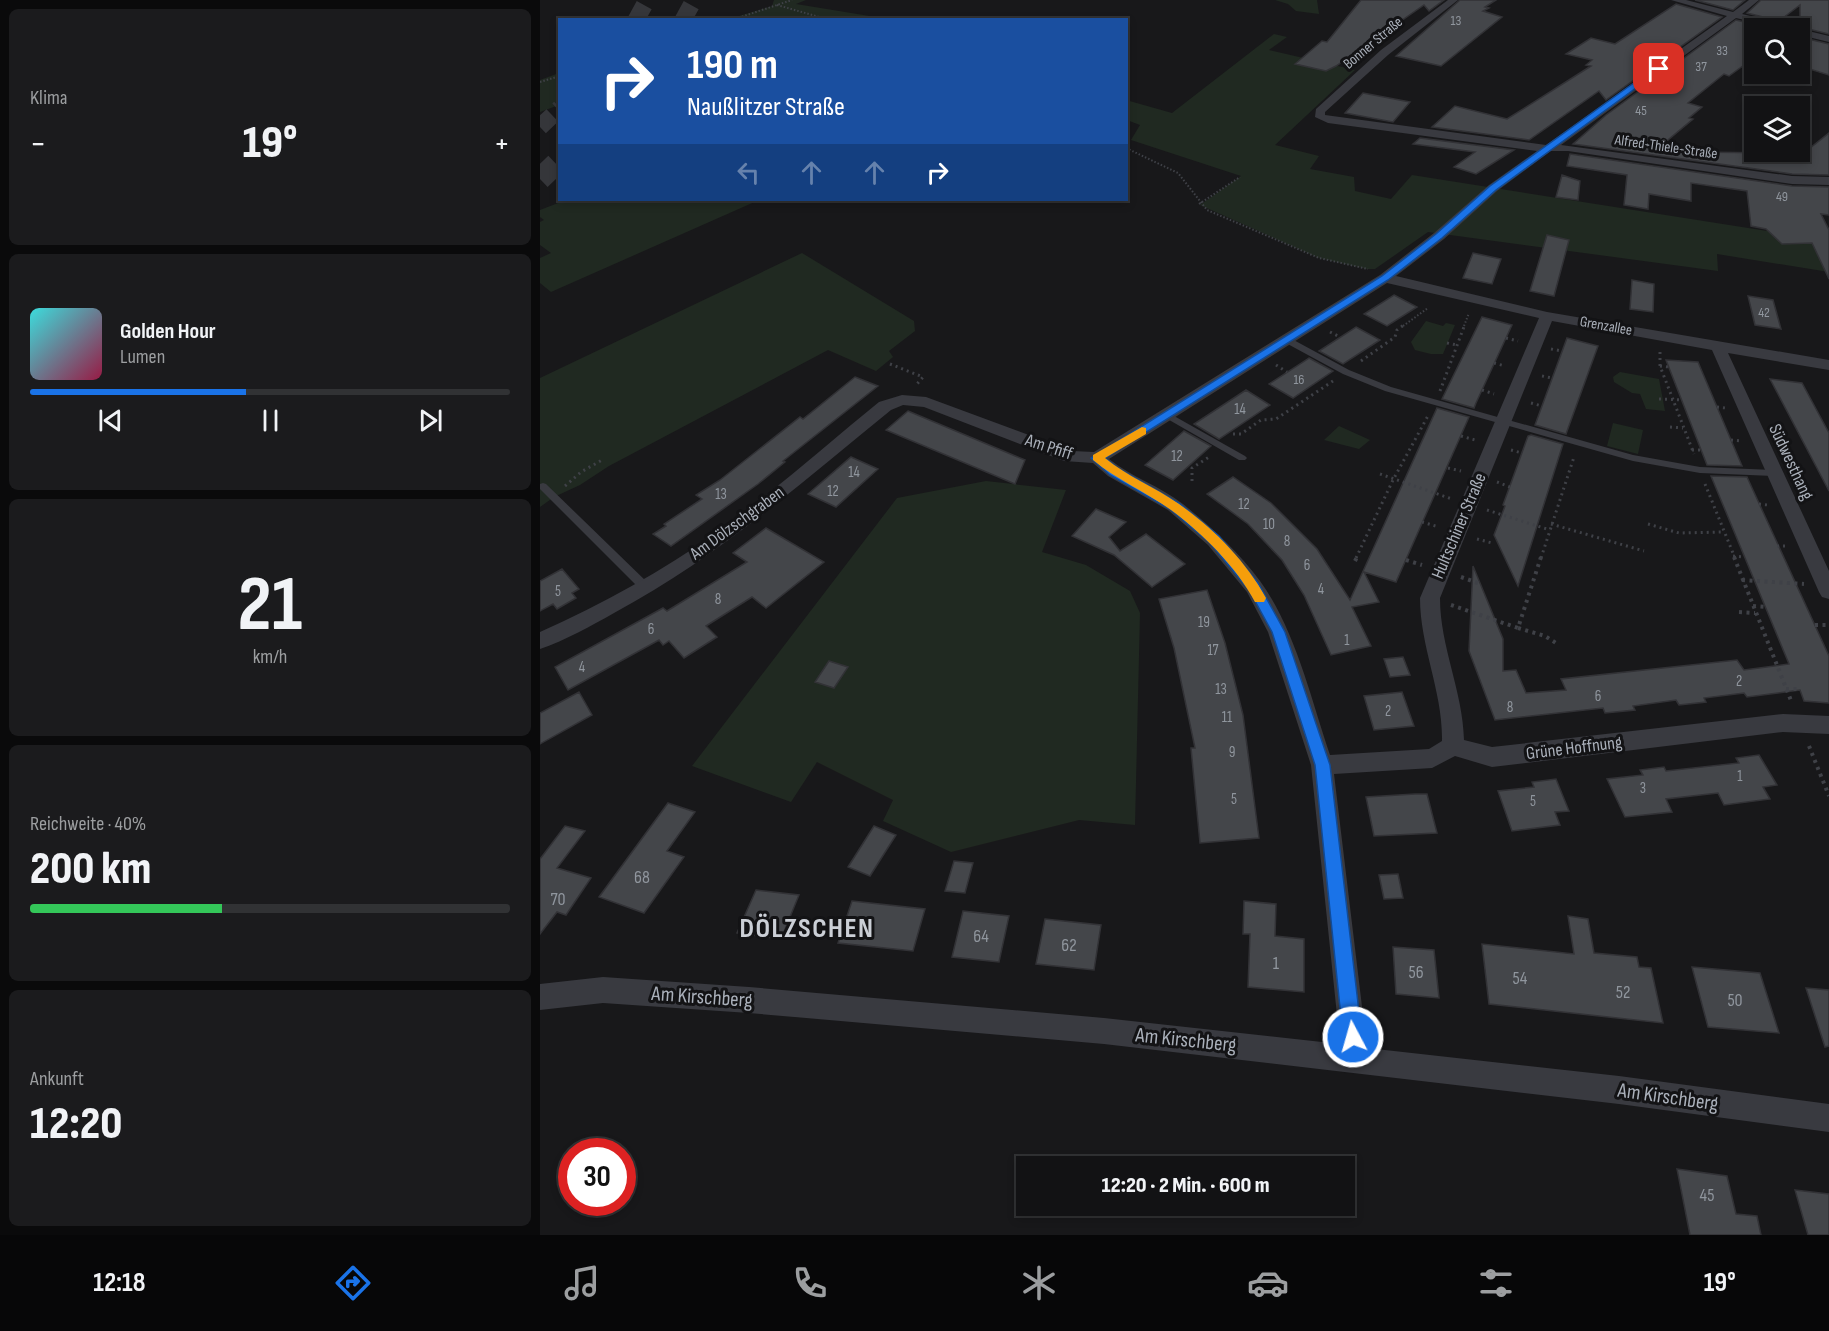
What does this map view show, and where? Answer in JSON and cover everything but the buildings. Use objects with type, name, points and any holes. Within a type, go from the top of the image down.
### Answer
[{"type":"street","name":"Bonner Straße","points":[[1320,117],[1320,111],[1363,69],[1415,27],[1454,0]]},
{"type":"street","points":[[1675,0],[1748,18]]},
{"type":"street","points":[[1097,458],[1385,278],[1439,236],[1493,188],[1732,14],[1755,0]]},
{"type":"street","points":[[1810,34],[1829,39]]},
{"type":"street","name":"Alfred-Thiele-Straße","points":[[1320,117],[1328,120],[1538,148],[1551,147],[1792,180],[1829,181]]},
{"type":"street","name":"Grenzallee","points":[[1385,278],[1547,316],[1718,348],[1829,364]]},
{"type":"street","name":"Hultschiner Straße","points":[[1453,746],[1455,724],[1428,619],[1430,598],[1547,316]]},
{"type":"street","name":"Südwesthang","points":[[1718,348],[1827,588]]},
{"type":"street","name":"Am Pfiff","points":[[902,400],[926,402],[1070,457],[1097,458],[1114,472],[1174,506],[1214,540],[1254,587],[1278,632],[1323,765],[1355,1059]]},
{"type":"street","name":"Am Dölzschgraben","points":[[540,641],[645,587],[750,517],[885,406],[902,400]]},
{"type":"street","name":"Grüne Hoffnung","points":[[1453,746],[1492,757],[1783,723],[1829,725]]},
{"type":"street","points":[[1323,765],[1432,758],[1453,746]]},
{"type":"street","name":"Am Kirschberg","points":[[540,997],[603,990],[749,1000],[1104,1031],[1619,1090],[1829,1119]]},
{"type":"lane","points":[[1287,340],[1342,375],[1632,458],[1700,470],[1774,473]]},
{"type":"lane","points":[[1167,415],[1242,458]]},
{"type":"lane","points":[[543,486],[645,587]]},
{"type":"path","points":[[738,18],[790,0]]},
{"type":"path","points":[[776,5],[823,18]]},
{"type":"path","points":[[540,82],[558,77]]},
{"type":"path","points":[[1128,150],[1175,171],[1185,179],[1188,189],[1199,204],[1207,210],[1319,258],[1375,269],[1385,278]]},
{"type":"path","points":[[1199,204],[1240,177]]},
{"type":"path","points":[[1440,391],[1475,299]]},
{"type":"path","points":[[1225,433],[1241,435],[1261,420],[1276,419],[1395,337],[1397,330],[1428,308]]},
{"type":"path","points":[[1329,331],[1340,338]]},
{"type":"path","points":[[1665,337],[1658,360],[1672,400],[1829,796]]},
{"type":"path","points":[[1447,343],[1457,345]]},
{"type":"path","points":[[890,364],[923,377],[902,400]]},
{"type":"path","points":[[1277,366],[1287,372]]},
{"type":"path","points":[[1660,366],[1669,367]]},
{"type":"path","points":[[1659,399],[1682,400]]},
{"type":"path","points":[[1355,561],[1393,480],[1433,407]]},
{"type":"path","points":[[1670,427],[1683,428]]},
{"type":"path","points":[[1518,628],[1579,442]]},
{"type":"path","points":[[1192,481],[1192,468],[1196,464],[1225,449]]},
{"type":"path","points":[[1692,450],[1701,450]]},
{"type":"path","points":[[554,496],[581,472],[602,460]]},
{"type":"path","points":[[1380,474],[1550,530]]},
{"type":"path","points":[[1551,524],[1644,551]]},
{"type":"path","points":[[1648,524],[1679,533],[1724,532]]},
{"type":"path","points":[[1733,556],[1745,557]]},
{"type":"path","points":[[1742,580],[1827,588]]},
{"type":"path","points":[[1430,598],[1545,636],[1556,643]]},
{"type":"path","points":[[1753,606],[1766,607]]},
{"type":"path","points":[[1739,612],[1755,613]]},
{"type":"path","points":[[1815,625],[1829,625]]},
{"type":"path","points":[[1786,689],[1800,689]]},
{"type":"shaded area","points":[[774,0],[806,0],[796,4],[882,18],[732,18],[772,6]]},
{"type":"shaded area","points":[[1275,0],[1317,0],[1319,14],[1296,11],[1288,4]]},
{"type":"shaded area","points":[[1274,34],[1287,37],[1269,50],[1355,70],[1275,145],[1319,156],[1310,169],[1354,177],[1355,191],[1391,199],[1412,175],[1811,238],[1829,272],[1717,254],[1718,271],[1428,232],[1375,269],[1319,258],[1200,205],[1241,176],[1131,140],[1140,125],[1128,120],[1128,101],[1172,113]]},
{"type":"shaded area","points":[[558,73],[558,105],[540,112],[540,80]]},
{"type":"shaded area","points":[[563,201],[757,201],[551,292],[540,283],[540,258],[551,253],[540,245],[540,222],[544,220],[540,217],[540,210]]},
{"type":"shaded area","points":[[802,253],[914,321],[915,331],[889,351],[893,357],[876,371],[828,350],[609,466],[540,507],[540,378]]},
{"type":"shaded area","points":[[1426,321],[1443,326],[1446,323],[1455,325],[1443,354],[1415,350],[1411,342]]},
{"type":"shaded area","points":[[1620,372],[1659,379],[1665,411],[1646,409],[1640,394],[1632,393],[1614,382],[1613,377]]},
{"type":"shaded area","points":[[1613,423],[1643,430],[1638,454],[1607,446]]},
{"type":"shaded area","points":[[1339,426],[1370,440],[1359,449],[1324,440]]},
{"type":"shaded area","points":[[986,481],[1066,490],[1042,552],[1086,565],[1130,591],[1140,613],[1135,825],[1079,820],[951,852],[883,821],[893,800],[817,762],[791,802],[692,766],[897,498]]},
{"type":"tunnel","points":[[637,18],[647,0]]},
{"type":"tunnel","points":[[684,18],[694,0]]},
{"type":"tunnel","points":[[540,127],[558,110]]},
{"type":"tunnel","points":[[540,179],[558,162]]},
{"type":"slow traffic","points":[[1142,431],[1097,458],[1114,472],[1174,506],[1214,540],[1254,587],[1260,598]]},
{"type":"district","name":"DÖLZSCHEN","points":[[807,928]]},
{"type":"route","points":[[1353,1037],[1323,765],[1278,632],[1254,587],[1214,540],[1174,506],[1114,472],[1097,458],[1385,278],[1439,236],[1493,188],[1659,69]]}]
